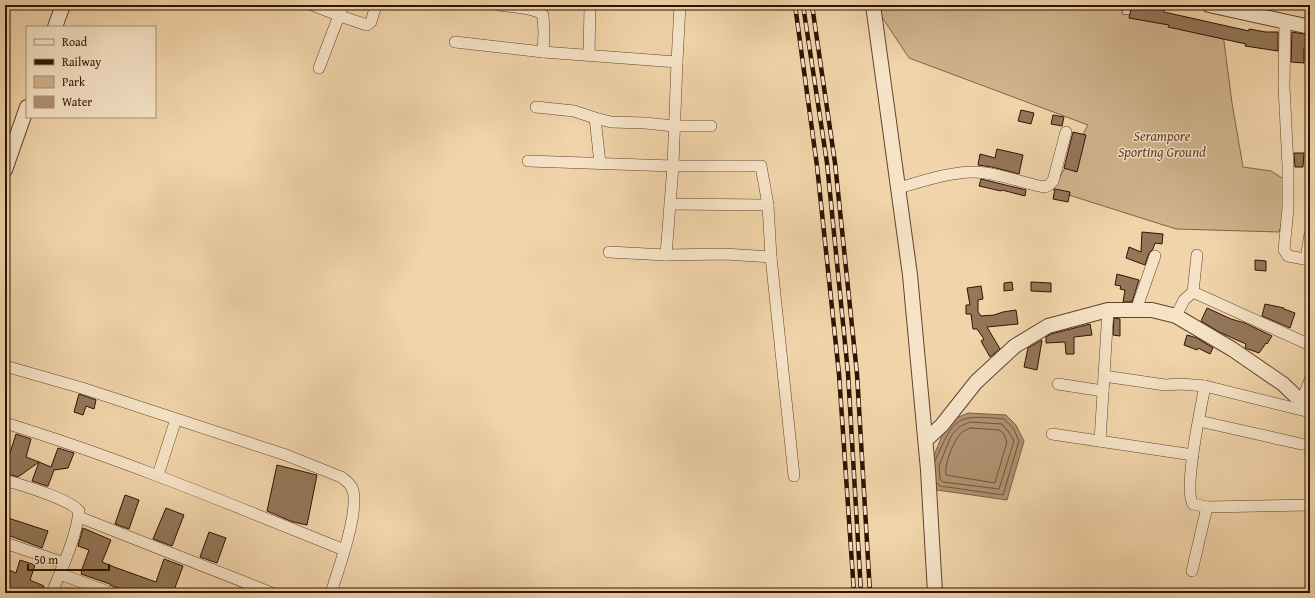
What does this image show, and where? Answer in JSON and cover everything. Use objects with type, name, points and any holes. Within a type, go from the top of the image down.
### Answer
[{"type":"street","points":[[312,5],[365,24],[371,22],[376,5]]},
{"type":"street","points":[[319,68],[343,5]]},
{"type":"street","points":[[499,5],[539,12],[543,15],[544,32],[542,52]]},
{"type":"street","points":[[589,55],[590,5]]},
{"type":"street","points":[[666,255],[673,166],[680,5]]},
{"type":"street","points":[[873,5],[910,275],[926,440],[935,593]]},
{"type":"street","points":[[1209,5],[1285,22],[1309,24]]},
{"type":"street","points":[[55,26],[59,6]]},
{"type":"street","points":[[1285,22],[1284,86],[1288,166],[1288,208],[1284,250],[1288,256],[1308,260],[1310,234]]},
{"type":"street","points":[[455,42],[542,52],[677,62]]},
{"type":"street","points":[[536,107],[574,111],[611,122],[674,126],[711,126]]},
{"type":"street","points":[[5,170],[26,110]]},
{"type":"street","points":[[595,118],[600,163]]},
{"type":"street","points":[[898,188],[958,172],[992,174],[1045,187],[1053,182],[1066,132]]},
{"type":"street","points":[[528,161],[673,166],[761,166],[768,205],[771,257],[794,476]]},
{"type":"street","points":[[670,204],[768,205]]},
{"type":"street","points":[[609,252],[666,255],[724,254],[771,257]]},
{"type":"street","points":[[1176,316],[1184,300],[1193,292],[1197,255]]},
{"type":"street","points":[[1136,310],[1155,256]]},
{"type":"street","points":[[1193,292],[1310,345]]},
{"type":"street","points":[[926,440],[942,425],[976,382],[1015,346],[1048,326],[1108,310],[1152,310],[1176,316],[1232,349],[1283,384],[1307,408]]},
{"type":"street","points":[[1100,441],[1108,310]]},
{"type":"street","points":[[5,366],[82,388],[286,455],[341,477],[348,482],[352,489],[354,502],[352,523],[331,593]]},
{"type":"street","points":[[1104,376],[1165,385],[1187,384],[1205,386],[1307,408]]},
{"type":"street","points":[[1307,408],[1310,380]]},
{"type":"street","points":[[1058,384],[1103,391]]},
{"type":"street","points":[[1205,386],[1193,455],[1190,500],[1193,504],[1207,507],[1310,505]]},
{"type":"street","points":[[158,475],[176,419]]},
{"type":"street","points":[[1199,421],[1301,444]]},
{"type":"street","points":[[5,423],[57,439],[158,475],[344,550]]},
{"type":"street","points":[[1052,434],[1193,455]]},
{"type":"street","points":[[5,480],[66,501],[76,507],[79,511],[79,517],[64,563],[52,593]]},
{"type":"street","points":[[1192,571],[1207,507]]},
{"type":"street","points":[[79,517],[272,593]]},
{"type":"street","points":[[5,544],[64,563]]},
{"type":"street","points":[[60,574],[111,593]]},
{"type":"green space","name":"Serampore Sporting Ground","points":[[874,5],[1124,5],[1122,14],[1149,17],[1223,34],[1232,103],[1243,167],[1271,171],[1293,185],[1279,232],[1176,229],[1053,190],[1088,125],[909,58]]},
{"type":"water","points":[[968,413],[1006,415],[1016,425],[1024,441],[1007,500],[937,490],[931,483],[930,465],[944,431],[954,419]]},
{"type":"building","points":[[1132,5],[1165,5],[1164,12],[1249,31],[1249,29],[1266,32],[1278,32],[1278,51],[1245,46],[1246,44],[1168,27],[1169,25],[1129,18]]},
{"type":"building","points":[[1292,32],[1310,35],[1310,48],[1304,48],[1304,63],[1291,62]]},
{"type":"building","points":[[1021,110],[1034,113],[1031,124],[1018,121]]},
{"type":"building","points":[[1053,115],[1064,117],[1062,126],[1051,124]]},
{"type":"building","points":[[1073,132],[1086,135],[1077,172],[1064,168]]},
{"type":"building","points":[[997,149],[1023,155],[1019,174],[978,165],[980,154],[995,158]]},
{"type":"building","points":[[1294,153],[1304,153],[1303,167],[1295,167]]},
{"type":"building","points":[[981,179],[1026,190],[1025,196],[979,186]]},
{"type":"building","points":[[1055,189],[1070,192],[1068,202],[1053,199]]},
{"type":"building","points":[[1142,232],[1163,234],[1162,244],[1155,243],[1153,249],[1149,253],[1145,265],[1126,258],[1129,247],[1141,252]]},
{"type":"building","points":[[1255,260],[1266,261],[1266,271],[1255,270]]},
{"type":"building","points":[[1117,274],[1139,280],[1132,302],[1123,302],[1125,290],[1120,289],[1121,286],[1115,285]]},
{"type":"building","points":[[1012,282],[1013,290],[1004,291],[1004,283]]},
{"type":"building","points":[[1031,282],[1051,283],[1051,292],[1031,291]]},
{"type":"building","points":[[981,286],[983,299],[978,300],[978,312],[981,316],[994,315],[1016,310],[1018,324],[987,327],[1000,349],[990,357],[981,341],[984,339],[977,329],[973,329],[971,314],[966,314],[966,305],[970,305],[967,288]]},
{"type":"building","points":[[1265,304],[1284,308],[1295,313],[1290,328],[1262,316]]},
{"type":"building","points":[[1207,308],[1231,319],[1245,323],[1272,336],[1259,353],[1245,348],[1246,344],[1219,332],[1201,321]]},
{"type":"building","points":[[1114,318],[1120,319],[1120,336],[1113,335]]},
{"type":"building","points":[[1090,324],[1092,335],[1074,337],[1074,354],[1066,354],[1065,342],[1046,343],[1046,337],[1051,334]]},
{"type":"building","points":[[1187,335],[1197,338],[1213,348],[1210,354],[1198,348],[1197,350],[1184,345]]},
{"type":"building","points":[[1042,340],[1037,370],[1024,367],[1028,348]]},
{"type":"building","points":[[79,394],[96,400],[94,409],[86,406],[83,415],[74,412]]},
{"type":"building","points":[[16,434],[31,439],[26,457],[39,462],[18,477],[5,473],[5,451],[10,453]]},
{"type":"building","points":[[58,448],[74,453],[68,468],[54,470],[48,486],[32,481],[39,462],[51,467]]},
{"type":"building","points":[[277,465],[317,475],[307,525],[293,522],[267,511]]},
{"type":"building","points":[[125,495],[139,500],[129,529],[115,524]]},
{"type":"building","points":[[166,508],[184,515],[172,546],[153,539]]},
{"type":"building","points":[[5,517],[48,531],[42,548],[5,534]]},
{"type":"building","points":[[83,528],[111,540],[102,562],[114,567],[156,582],[164,559],[183,566],[173,593],[131,593],[81,574],[89,550],[78,546]]},
{"type":"building","points":[[209,532],[226,538],[217,563],[200,557]]},
{"type":"building","points":[[20,560],[35,565],[30,580],[44,586],[42,593],[5,593],[5,568],[16,573]]},
{"type":"railway","points":[[795,5],[817,166],[839,374],[854,593]]},
{"type":"railway","points":[[803,5],[827,163],[848,373],[861,593]]},
{"type":"railway","points":[[812,5],[835,163],[857,374],[870,593]]}]
